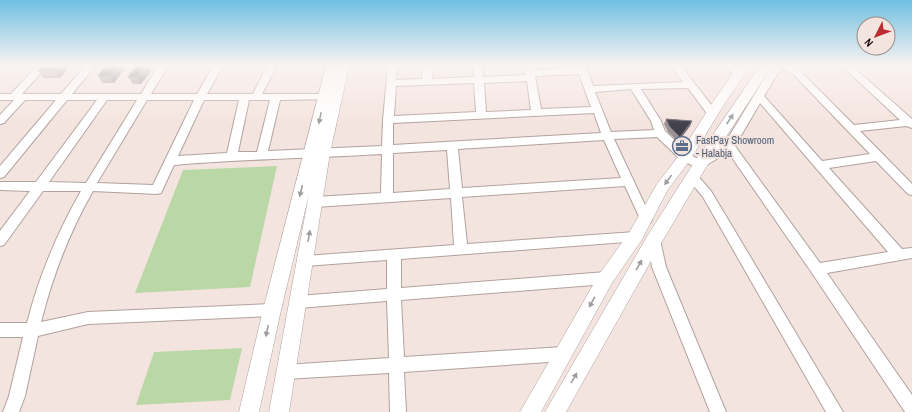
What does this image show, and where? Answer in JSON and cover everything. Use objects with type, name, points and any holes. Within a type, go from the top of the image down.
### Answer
[{"type":"main road","points":[[249,412],[272,310],[317,153],[330,96],[331,85]]},
{"type":"main road","points":[[330,96],[335,85]]},
{"type":"main road","points":[[530,412],[606,278],[646,220],[662,188],[685,157],[728,85]]},
{"type":"main road","points":[[541,394],[557,409],[654,240],[696,172],[753,85]]},
{"type":"main road","points":[[279,412],[315,202],[317,153]]},
{"type":"street","points":[[0,121],[27,85]]},
{"type":"street","points":[[0,174],[74,85]]},
{"type":"street","points":[[11,412],[17,396],[44,286],[58,247],[89,187],[151,85]]},
{"type":"street","points":[[0,186],[89,187],[157,190],[207,85]]},
{"type":"street","points":[[256,98],[262,85]]},
{"type":"street","points":[[387,198],[387,149],[390,85]]},
{"type":"street","points":[[478,85],[481,116]]},
{"type":"street","points":[[532,85],[536,113]]},
{"type":"street","points":[[588,85],[607,136],[627,182],[646,220]]},
{"type":"street","points":[[589,89],[677,85]]},
{"type":"street","points":[[690,85],[712,113]]},
{"type":"street","points":[[696,172],[729,146],[765,85]]},
{"type":"street","points":[[809,85],[912,191]]},
{"type":"street","points":[[868,85],[900,114],[911,120]]},
{"type":"street","points":[[634,86],[656,121],[660,133],[685,157],[696,172],[707,194],[834,412]]},
{"type":"street","points":[[0,97],[276,98],[330,96]]},
{"type":"street","points":[[759,96],[899,255]]},
{"type":"street","points":[[0,241],[104,97]]},
{"type":"street","points":[[232,156],[245,97]]},
{"type":"street","points":[[262,155],[276,98]]},
{"type":"street","points":[[388,120],[596,110]]},
{"type":"street","points":[[852,129],[911,120]]},
{"type":"street","points":[[170,161],[232,156],[317,153],[660,133]]},
{"type":"street","points":[[452,145],[461,250]]},
{"type":"street","points":[[729,146],[817,269],[912,408]]},
{"type":"street","points":[[820,165],[879,157]]},
{"type":"street","points":[[315,202],[627,182]]},
{"type":"street","points":[[305,261],[635,237]]},
{"type":"street","points":[[654,240],[659,266],[718,412]]},
{"type":"street","points":[[817,269],[912,253]]},
{"type":"street","points":[[394,254],[398,412]]},
{"type":"street","points":[[298,302],[606,278]]},
{"type":"street","points":[[0,330],[33,330],[88,318],[272,310]]},
{"type":"street","points":[[285,372],[563,354]]},
{"type":"green space","points":[[277,166],[250,287],[135,293],[183,170]]},
{"type":"green space","points":[[242,348],[230,400],[136,405],[154,352]]},
{"type":"building","points":[[666,119],[692,121],[680,137],[670,127]]},
{"type":"place","name":"FastPay Showroom - Halabja","points":[[682,146]]}]
